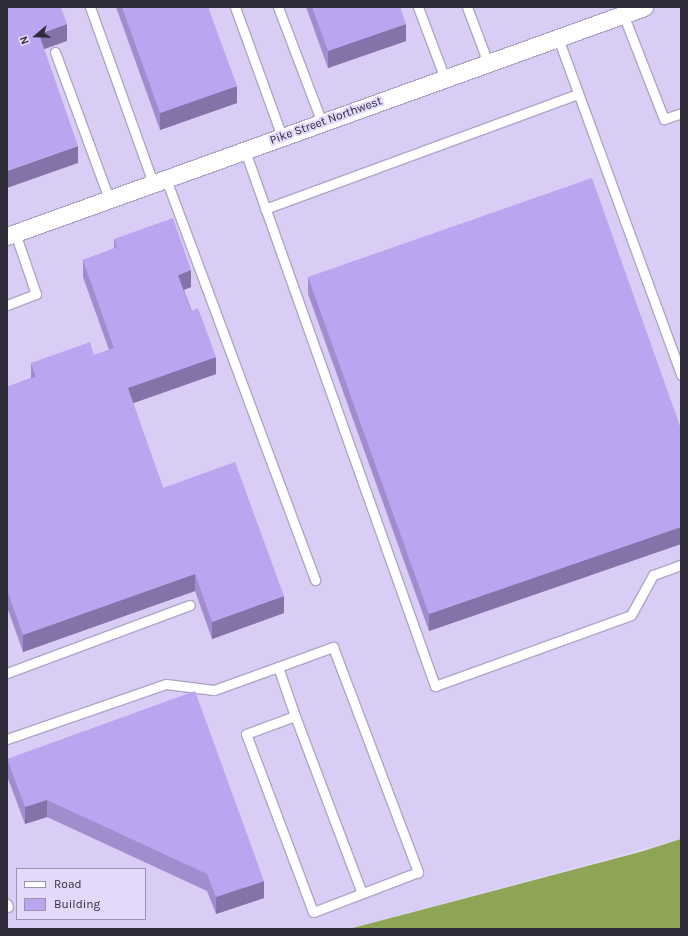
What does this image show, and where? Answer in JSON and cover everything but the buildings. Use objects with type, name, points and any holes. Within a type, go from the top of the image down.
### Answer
[{"type":"street","name":"Pike Street Northwest","points":[[11,234],[558,38],[617,13],[644,7]]},
{"type":"lane","points":[[90,7],[160,181],[315,580]]},
{"type":"lane","points":[[235,7],[282,137]]},
{"type":"lane","points":[[278,7],[322,123]]},
{"type":"lane","points":[[418,7],[445,79]]},
{"type":"lane","points":[[468,7],[488,63]]},
{"type":"lane","points":[[617,13],[664,119],[681,113]]},
{"type":"lane","points":[[558,38],[681,375]]},
{"type":"lane","points":[[56,52],[109,199]]},
{"type":"lane","points":[[265,209],[578,94]]},
{"type":"lane","points":[[244,150],[436,686],[631,615],[653,575],[681,565]]},
{"type":"lane","points":[[7,305],[36,294],[11,234]]},
{"type":"lane","points":[[7,673],[190,605]]},
{"type":"lane","points":[[7,739],[166,684],[214,690],[334,647],[418,872],[313,912],[246,734],[295,716]]},
{"type":"lane","points":[[278,667],[362,893]]},
{"type":"shaded area","points":[[7,7],[681,7],[681,839],[349,929],[7,929]]},
{"type":"green space","points":[[681,839],[681,929],[349,929],[640,852]]}]
